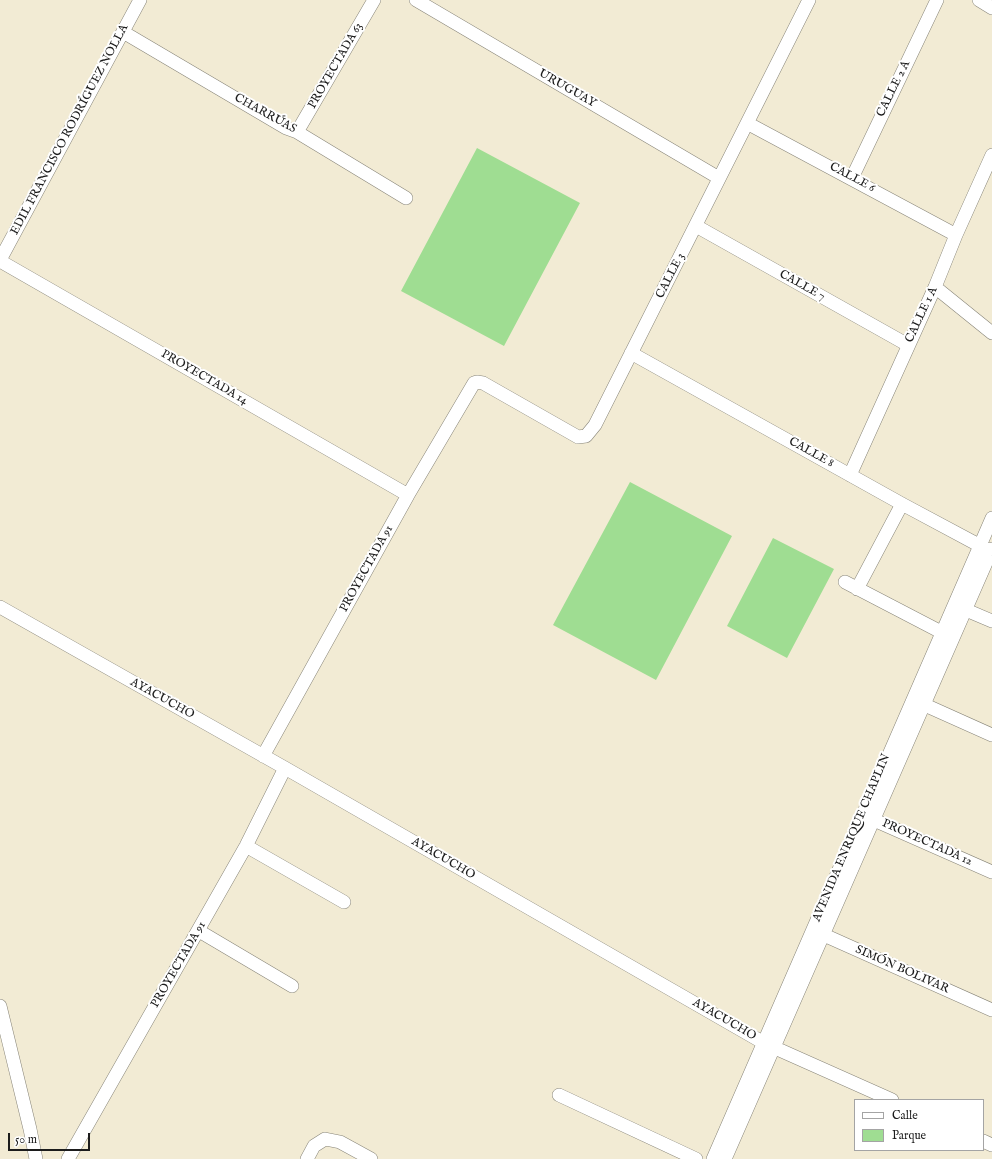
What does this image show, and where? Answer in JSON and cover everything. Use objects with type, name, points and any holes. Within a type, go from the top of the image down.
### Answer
[{"type":"street","name":"EDIL FRANCISCO RODRÍGUEZ NOLLA","points":[[0,260],[140,0]]},
{"type":"street","name":"PROYECTADA 63","points":[[297,132],[374,0]]},
{"type":"street","name":"URUGUAY","points":[[416,0],[719,178]]},
{"type":"street","name":"CALLE 3","points":[[474,383],[483,383],[578,437],[586,436],[595,425],[809,0]]},
{"type":"street","name":"CALLE 2 A","points":[[852,178],[937,0]]},
{"type":"street","points":[[979,0],[992,8]]},
{"type":"street","name":"CHARRÚAS","points":[[123,32],[286,128],[297,132],[406,198]]},
{"type":"street","name":"CALLE 6","points":[[747,123],[956,235]]},
{"type":"street","name":"CALLE 1 A","points":[[850,475],[935,287],[956,235],[992,155]]},
{"type":"street","name":"CALLE 7","points":[[696,226],[908,345]]},
{"type":"street","name":"PROYECTADA 14","points":[[0,260],[408,495]]},
{"type":"street","points":[[935,287],[992,333]]},
{"type":"street","name":"CALLE 8","points":[[631,353],[902,504],[988,549]]},
{"type":"street","name":"PROYECTADA 91","points":[[263,756],[408,495],[474,383]]},
{"type":"street","points":[[857,589],[902,504]]},
{"type":"street","name":"AVENIDA ENRIQUE CHAPLIN","points":[[725,1159],[769,1045],[867,817],[960,607],[988,549],[992,518]]},
{"type":"street","points":[[845,582],[943,633]]},
{"type":"street","name":"AYACUCHO","points":[[0,607],[769,1045],[890,1099]]},
{"type":"street","points":[[960,607],[992,621]]},
{"type":"street","name":"AVENIDA ENRIQUE CHAPLIN","points":[[918,702],[943,633],[960,607]]},
{"type":"street","points":[[918,702],[992,734]]},
{"type":"street","name":"PROYECTADA 91","points":[[68,1159],[199,931],[246,846],[285,768]]},
{"type":"street","name":"PROYECTADA 12","points":[[867,817],[992,872]]},
{"type":"street","points":[[246,846],[344,902]]},
{"type":"street","points":[[199,931],[292,986]]},
{"type":"street","name":"SIMÓN BOLIVAR","points":[[818,933],[992,1010]]},
{"type":"street","points":[[0,1006],[36,1159]]},
{"type":"street","name":"AVENIDA ENRIQUE CHAPLIN","points":[[713,1159],[769,1045]]},
{"type":"street","points":[[559,1095],[696,1159]]},
{"type":"street","points":[[306,1159],[314,1146],[325,1139],[340,1142],[371,1159]]},
{"type":"green space","points":[[477,148],[580,203],[504,346],[401,291]]},
{"type":"green space","points":[[630,482],[732,536],[656,680],[553,625]]},
{"type":"green space","points":[[773,538],[834,569],[787,658],[727,626]]}]
